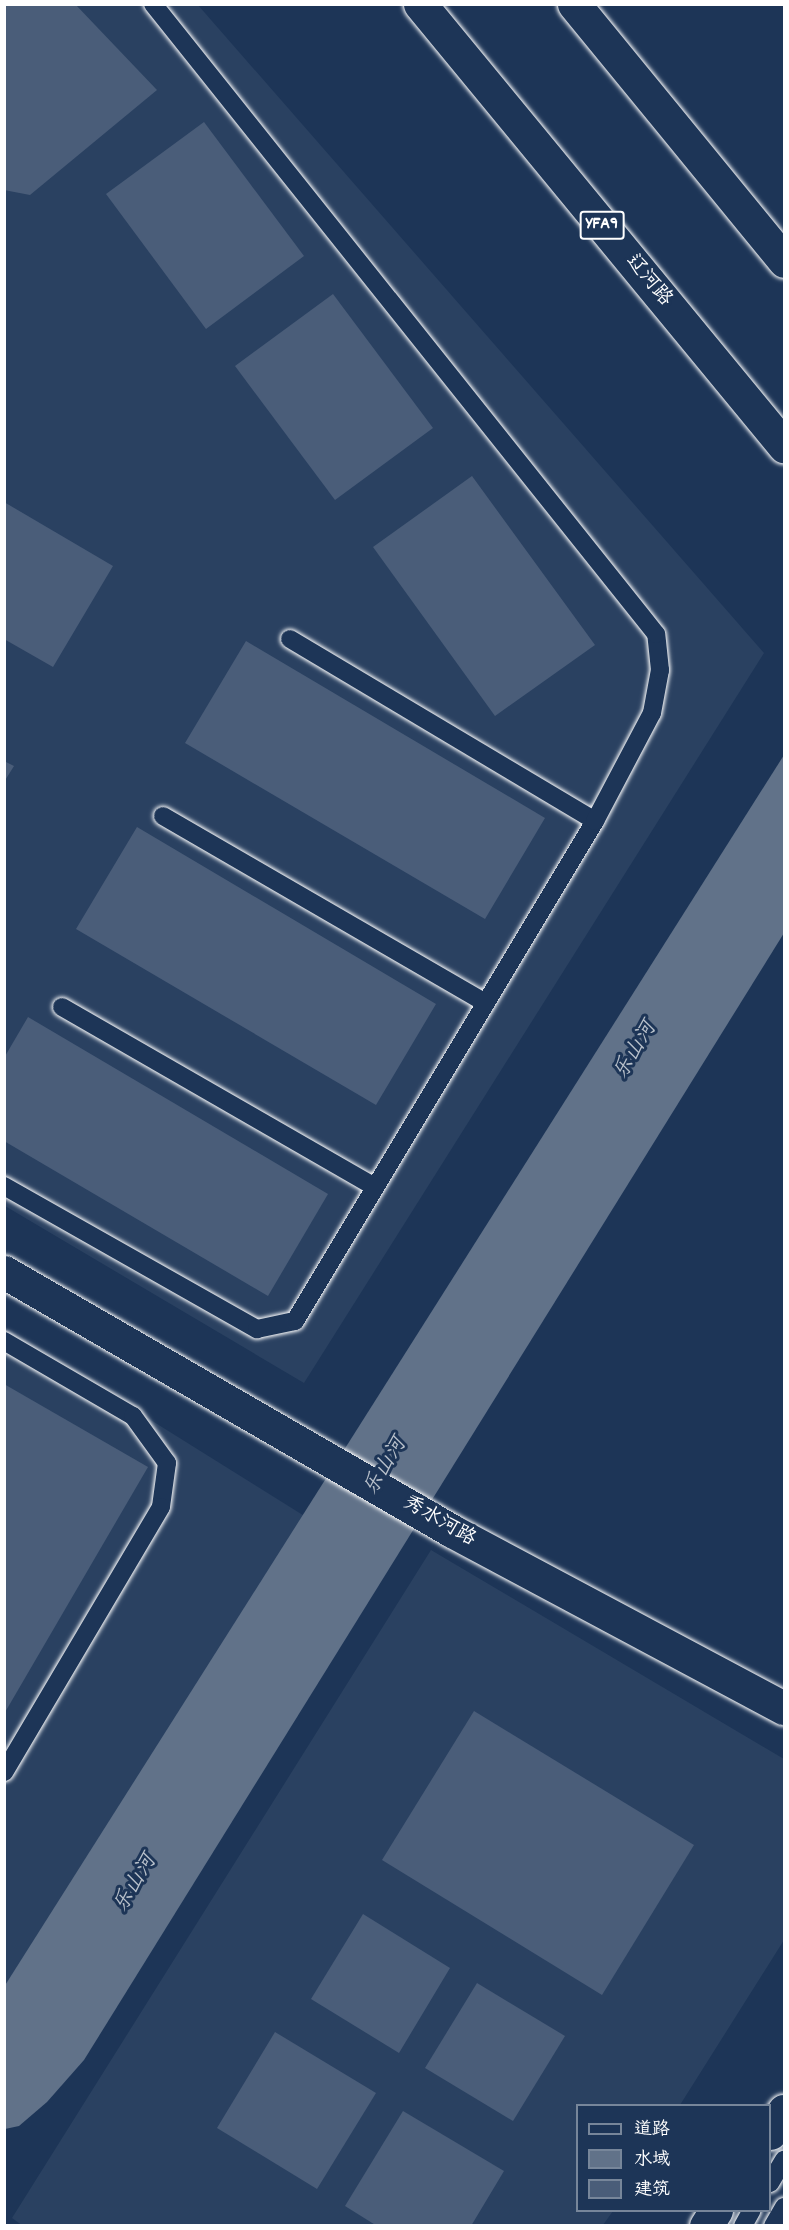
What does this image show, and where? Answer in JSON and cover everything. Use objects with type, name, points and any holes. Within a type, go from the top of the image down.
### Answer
[{"type":"main road","name":"辽河路","points":[[420,4],[784,446]]},
{"type":"main road","points":[[574,4],[784,261]]},
{"type":"main road","name":"秀水河路","points":[[4,1272],[321,1451],[452,1531],[784,1708]]},
{"type":"main road","points":[[771,2131],[784,2111]]},
{"type":"main road","points":[[706,2226],[715,2212]]},
{"type":"lane","points":[[4,1186],[257,1329],[296,1321],[595,821],[652,713],[660,670],[656,634],[153,4]]},
{"type":"lane","points":[[290,639],[595,821]]},
{"type":"lane","points":[[163,816],[486,1003]]},
{"type":"lane","points":[[62,1007],[375,1187]]},
{"type":"lane","points":[[4,1341],[133,1416],[167,1463],[161,1507],[4,1772]]},
{"type":"lane","points":[[771,2181],[784,2160]]},
{"type":"lane","points":[[773,2226],[784,2207]]},
{"type":"lane","points":[[743,2226],[751,2212]]},
{"type":"shaded area","points":[[5,5],[198,5],[764,653],[304,1383],[5,1206]]},
{"type":"shaded area","points":[[5,1329],[306,1517],[5,1987]]},
{"type":"shaded area","points":[[431,1550],[784,1759],[784,1940],[681,2104],[576,2104],[576,2212],[612,2212],[603,2225],[23,2226],[12,2218]]},
{"type":"water","name":"乐山河","points":[[784,755],[784,933],[84,2060],[47,2102],[19,2126],[5,2129],[4,1987]]},
{"type":"building","points":[[4,4],[75,4],[157,90],[30,195],[4,190]]},
{"type":"building","points":[[204,122],[304,256],[206,329],[106,194]]},
{"type":"building","points":[[333,294],[433,428],[335,500],[235,366]]},
{"type":"building","points":[[472,476],[595,645],[495,716],[373,547]]},
{"type":"building","points":[[4,502],[113,566],[53,667],[4,639]]},
{"type":"building","points":[[246,641],[545,818],[485,919],[185,743]]},
{"type":"building","points":[[4,761],[14,766],[4,782]]},
{"type":"building","points":[[137,827],[436,1004],[376,1105],[76,929]]},
{"type":"building","points":[[28,1017],[328,1194],[268,1296],[4,1141],[4,1058]]},
{"type":"building","points":[[4,1384],[148,1467],[4,1714]]},
{"type":"building","points":[[474,1711],[694,1845],[602,1995],[382,1860]]},
{"type":"building","points":[[363,1914],[450,1968],[399,2053],[311,1999]]},
{"type":"building","points":[[477,1983],[565,2036],[513,2121],[425,2068]]},
{"type":"building","points":[[275,2032],[376,2093],[317,2189],[217,2128]]},
{"type":"building","points":[[403,2111],[504,2171],[471,2226],[377,2226],[345,2206]]}]
